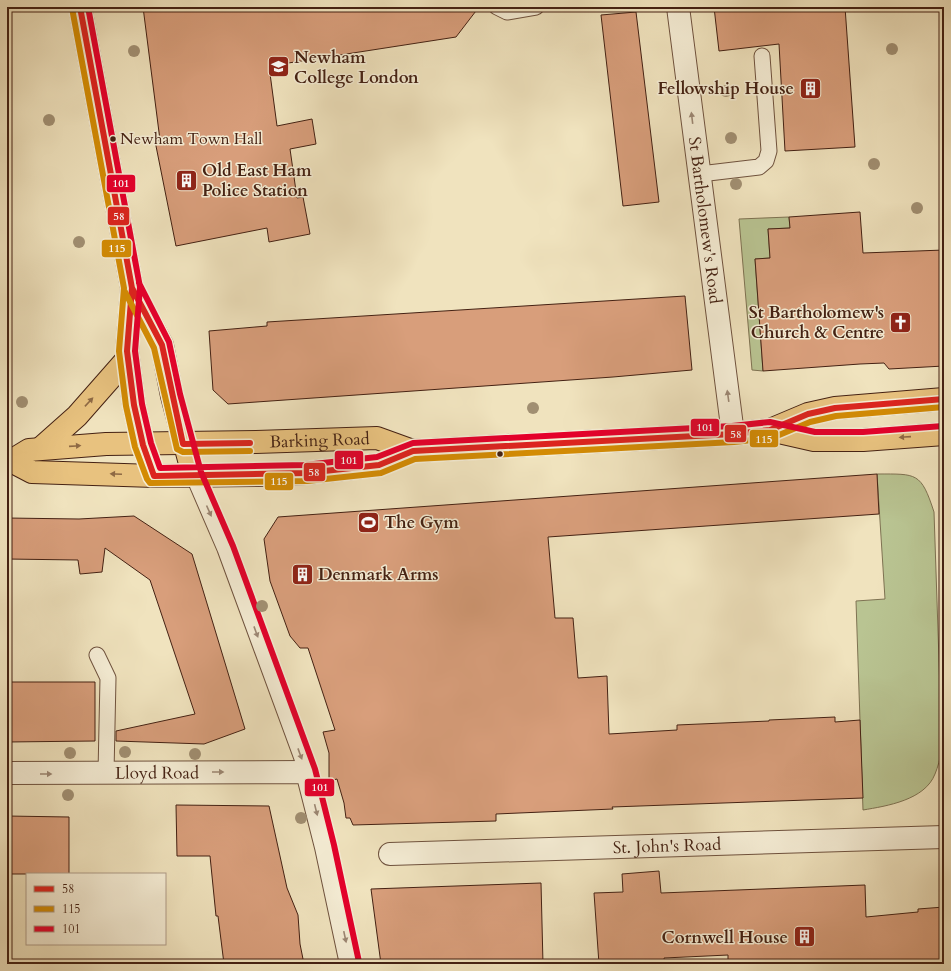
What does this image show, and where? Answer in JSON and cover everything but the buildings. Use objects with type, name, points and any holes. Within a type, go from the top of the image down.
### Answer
[{"type":"main road","points":[[80,7],[132,288],[128,358],[134,406],[143,444],[154,476]]},
{"type":"main road","points":[[132,288],[162,345],[183,444],[193,476]]},
{"type":"main road","points":[[41,448],[77,416],[128,358]]},
{"type":"main road","name":"Barking Road","points":[[9,461],[32,472],[154,476],[306,474],[379,465],[413,451],[733,434],[770,430],[808,414],[835,408],[944,399]]},
{"type":"main road","name":"Barking Road","points":[[770,430],[814,440],[863,440],[944,434]]},
{"type":"main road","name":"Barking Road","points":[[9,461],[29,450],[106,444],[183,444],[377,438],[413,451]]},
{"type":"street","name":"St Bartholomew's Road","points":[[678,7],[733,434]]},
{"type":"street","name":"Lloyd Road","points":[[7,773],[307,772]]},
{"type":"street","points":[[307,772],[326,847],[350,964]]},
{"type":"street","name":"St. John's Road","points":[[390,854],[944,837]]},
{"type":"lane","points":[[497,7],[507,12],[536,7]]},
{"type":"lane","points":[[700,174],[758,168],[766,161],[768,151],[762,56]]},
{"type":"lane","points":[[193,476],[225,549],[307,772]]},
{"type":"lane","points":[[97,655],[108,678],[106,773]]},
{"type":"green space","points":[[789,217],[790,228],[768,229],[770,258],[755,259],[763,371],[752,370],[739,219]]},
{"type":"green space","points":[[877,474],[901,474],[916,478],[921,482],[925,489],[934,512],[942,750],[935,774],[930,783],[923,790],[914,796],[894,804],[863,810],[856,601],[885,599]]},
{"type":"transit line","name":"58","points":[[80,7],[132,288],[127,351],[134,405],[143,445],[154,476],[306,473],[379,465],[413,451],[733,434],[770,430],[808,414],[835,408],[944,399]]},
{"type":"transit line","name":"101","points":[[88,7],[140,287],[135,351],[142,404],[151,443],[160,468],[305,465],[377,457],[413,443],[732,426],[770,422],[815,432],[863,432],[943,426]]},
{"type":"transit line","name":"115","points":[[72,8],[124,288],[119,351],[126,406],[135,447],[147,479],[150,483],[307,481],[381,473],[415,459],[734,442],[772,438],[810,422],[836,416],[944,407]]},
{"type":"transit line","name":"101","points":[[139,283],[169,342],[180,394],[201,472],[233,546],[315,769],[334,845],[359,962]]},
{"type":"transit line","name":"58","points":[[132,288],[162,345],[183,444],[250,443]]},
{"type":"transit line","name":"115","points":[[125,292],[154,348],[177,449],[183,452],[250,451]]},
{"type":"place","name":"Newham College London","points":[[279,67]]},
{"type":"place","name":"Fellowship House","points":[[810,88]]},
{"type":"place","name":"Newham Town Hall","points":[[113,139]]},
{"type":"place","name":"Old East Ham Police Station","points":[[186,180]]},
{"type":"place","name":"St Bartholomew's Church & Centre","points":[[900,322]]},
{"type":"place","name":"The Gym","points":[[369,522]]},
{"type":"place","name":"Denmark Arms","points":[[302,574]]},
{"type":"place","name":"Cornwell House","points":[[804,937]]}]
